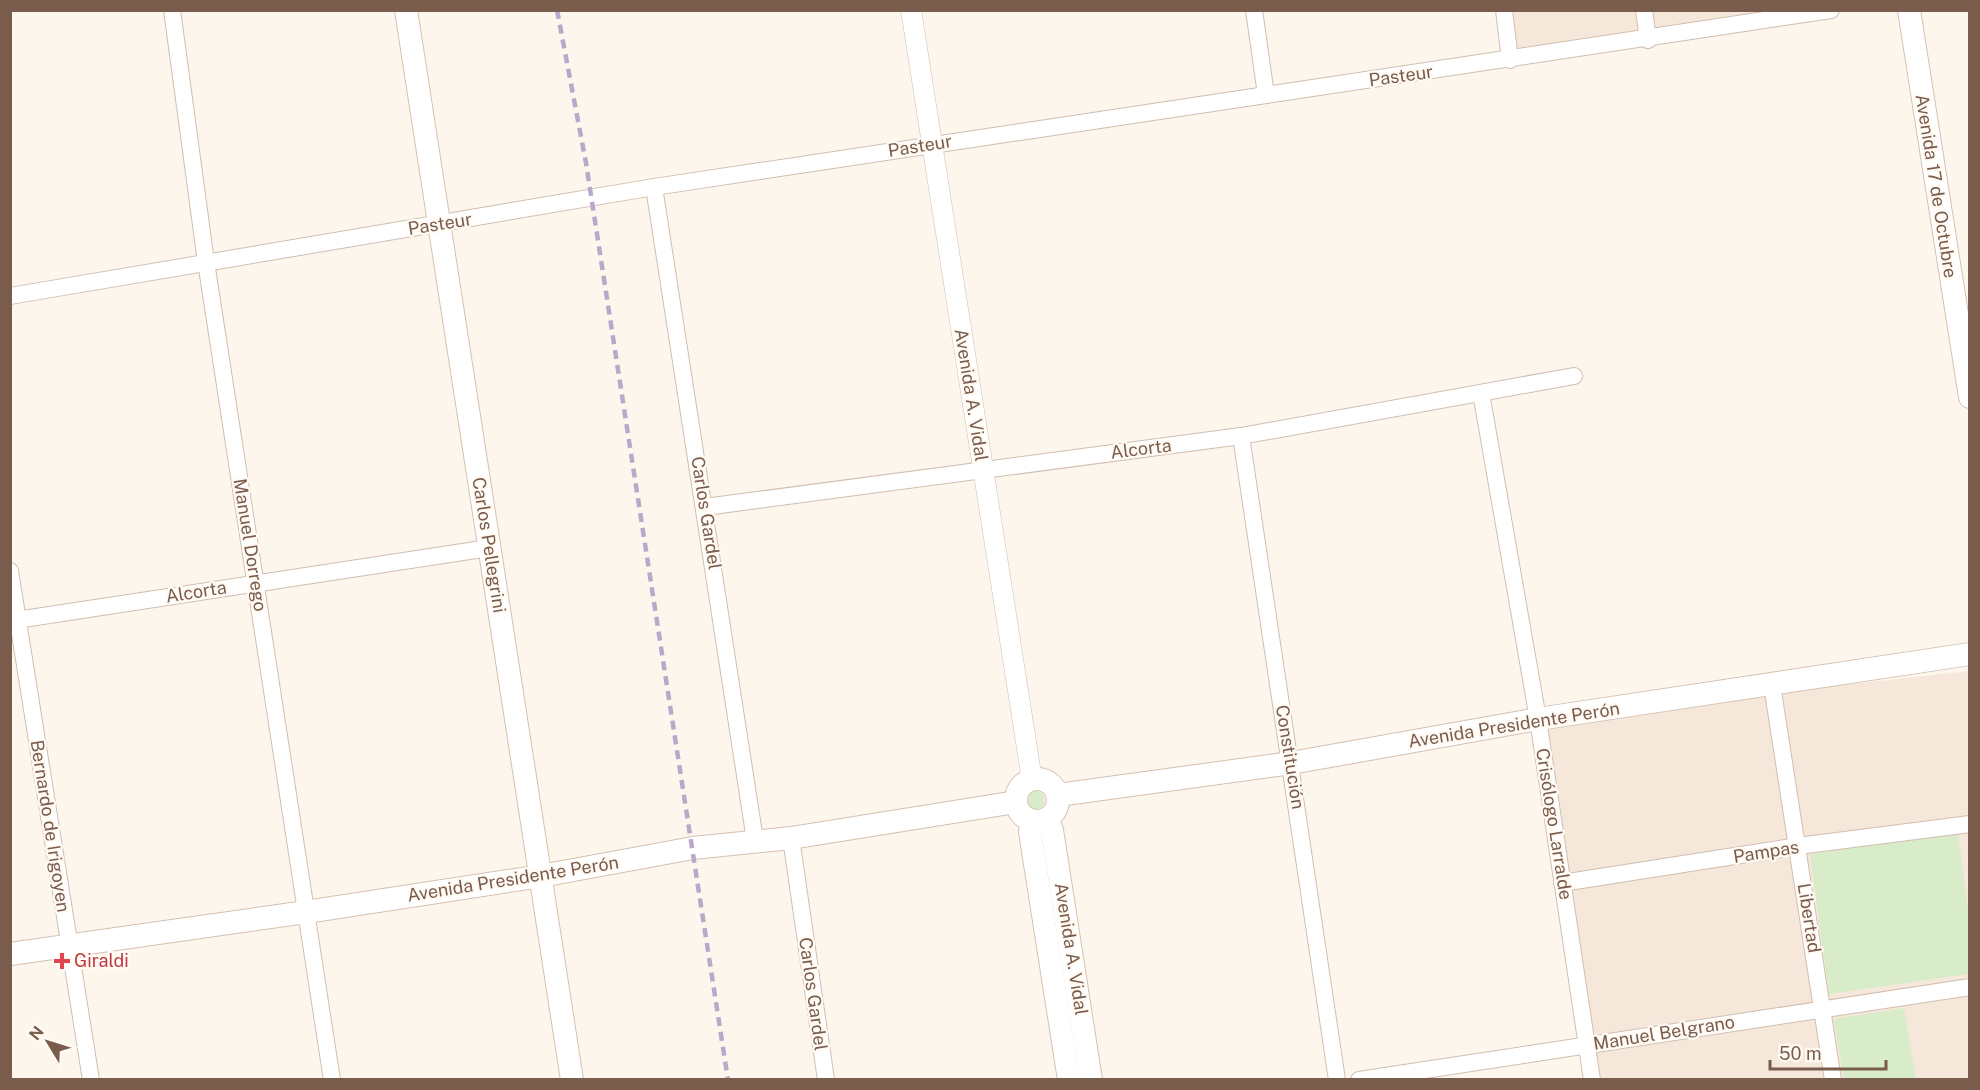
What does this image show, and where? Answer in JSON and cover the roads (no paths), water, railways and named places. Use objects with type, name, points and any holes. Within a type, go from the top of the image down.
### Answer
[{"type":"main road","name":"Carlos Pellegrini","points":[[406,10],[572,1080]]},
{"type":"main road","name":"Avenida 17 de Octubre","points":[[1909,10],[1965,310]]},
{"type":"main road","name":"Avenida 17 de Octubre","points":[[1922,10],[1965,310],[1970,397]]},
{"type":"main road","name":"Avenida Presidente Perón","points":[[1058,795],[1291,763],[1538,719],[1970,654]]},
{"type":"main road","points":[[1032,780],[1048,782],[1058,795],[1056,809],[1040,820],[1019,812],[1016,802],[1020,788],[1032,780]]},
{"type":"main road","name":"Avenida Presidente Perón","points":[[10,954],[541,876],[693,848],[791,838],[1016,802]]},
{"type":"main road","name":"Avenida A. Vidal","points":[[1069,1080],[1030,832],[1040,820],[1052,830],[1091,1080]]},
{"type":"street","name":"Manuel Dorrego","points":[[172,10],[206,262],[332,1080]]},
{"type":"street","name":"Avenida A. Vidal","points":[[911,10],[1032,780]]},
{"type":"street","points":[[1254,10],[1266,95]]},
{"type":"street","points":[[1504,10],[1510,60]]},
{"type":"street","points":[[1644,10],[1648,40]]},
{"type":"street","name":"Pasteur","points":[[10,296],[654,187],[932,144],[1648,40],[1831,10]]},
{"type":"street","name":"Carlos Gardel","points":[[654,187],[755,840]]},
{"type":"street","name":"Alcorta","points":[[705,507],[1241,436],[1574,376]]},
{"type":"street","name":"Crisólogo Larralde","points":[[1481,393],[1538,719],[1592,1080]]},
{"type":"street","name":"Constitución","points":[[1241,436],[1337,1080]]},
{"type":"street","name":"Alcorta","points":[[14,621],[489,548]]},
{"type":"street","name":"Bernardo de Irigoyen","points":[[10,571],[14,621],[91,1080]]},
{"type":"street","name":"Libertad","points":[[1772,685],[1833,1080]]},
{"type":"street","name":"Pampas","points":[[1562,883],[1798,846],[1970,824]]},
{"type":"street","name":"Carlos Gardel","points":[[791,838],[826,1080]]},
{"type":"street","name":"Manuel Belgrano","points":[[1359,1080],[1970,987]]},
{"type":"railway","points":[[557,10],[586,163],[728,1080]]},
{"type":"place","name":"Giraldi","points":[[62,961]]}]
